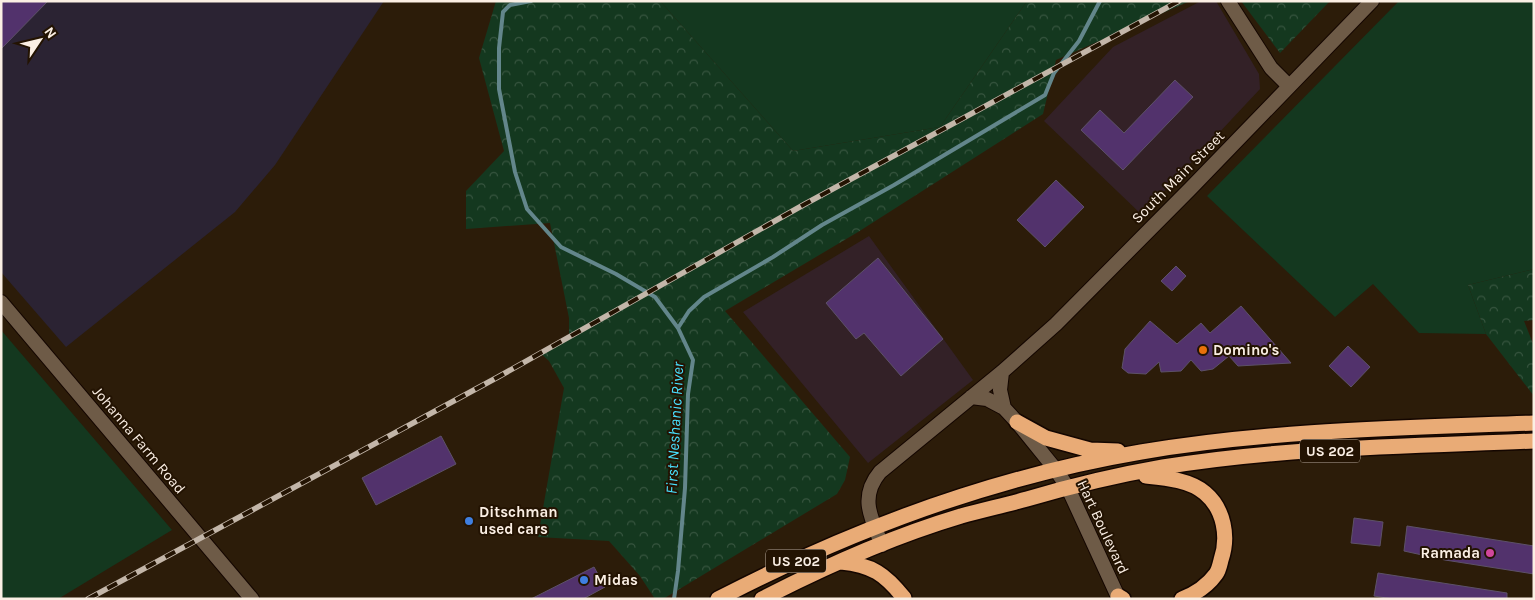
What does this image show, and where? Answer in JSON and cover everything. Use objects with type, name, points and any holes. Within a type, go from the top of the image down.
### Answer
[{"type":"highway","points":[[1017,422],[1046,438],[1090,450],[1142,452]]},
{"type":"highway","name":"US 202","points":[[718,599],[763,576],[874,526],[996,486],[1056,470],[1142,452],[1247,438],[1320,432],[1534,422]]},
{"type":"highway","name":"US 202","points":[[762,599],[840,562],[960,516],[1068,488],[1162,467],[1269,455],[1534,441]]},
{"type":"highway","points":[[1128,475],[1168,478],[1191,484],[1205,492],[1219,509],[1224,527],[1226,547],[1217,573],[1205,586],[1182,599]]},
{"type":"highway","points":[[840,562],[859,564],[872,568],[885,577],[904,598]]},
{"type":"street","points":[[1228,1],[1272,68],[1289,86]]},
{"type":"street","name":"South Main Street","points":[[882,545],[869,511],[868,498],[874,479],[888,465],[1002,372],[1065,316],[1372,1]]},
{"type":"street","name":"Johanna Farm Road","points":[[1,302],[252,599]]},
{"type":"street","points":[[1002,372],[1000,390],[1004,408]]},
{"type":"street","points":[[971,397],[987,399],[1004,408],[1056,470]]},
{"type":"street","name":"Hart Boulevard","points":[[1056,470],[1068,488],[1120,598]]},
{"type":"shaded area","points":[[1,1],[384,1],[275,165],[235,212],[66,347],[1,272]]},
{"type":"shaded area","points":[[1201,1],[1216,1],[1259,74],[1260,89],[1142,215],[1044,121],[1113,47]]},
{"type":"shaded area","points":[[869,236],[973,380],[868,463],[743,312]]},
{"type":"green space","points":[[496,1],[660,1],[793,151],[940,127],[1027,1],[1190,1],[1056,60],[1043,114],[858,232],[725,311],[850,457],[845,480],[837,494],[663,599],[655,599],[640,576],[609,541],[538,537],[564,388],[549,361],[539,352],[569,336],[569,318],[550,223],[466,229],[466,191],[504,151],[479,58]]},
{"type":"green space","points":[[660,1],[1027,1],[940,127],[793,151]]},
{"type":"green space","points":[[1241,1],[1330,1],[1280,53]]},
{"type":"green space","points":[[1399,1],[1534,1],[1534,269],[1468,285],[1486,334],[1419,333],[1373,284],[1335,317],[1207,196]]},
{"type":"green space","points":[[1534,269],[1534,320],[1524,321],[1534,346],[1534,396],[1486,334],[1468,285]]},
{"type":"green space","points":[[1,330],[172,530],[58,599],[1,599]]},
{"type":"building","points":[[1,1],[48,1],[1,49]]},
{"type":"building","points":[[1175,80],[1193,97],[1123,170],[1081,130],[1100,110],[1124,133]]},
{"type":"building","points":[[1056,180],[1084,207],[1045,247],[1017,220]]},
{"type":"building","points":[[878,258],[943,339],[901,376],[864,333],[856,339],[826,303]]},
{"type":"building","points":[[1176,266],[1186,276],[1172,291],[1161,281]]},
{"type":"building","points":[[1241,306],[1291,363],[1238,366],[1229,356],[1213,369],[1201,371],[1191,360],[1181,371],[1161,372],[1159,362],[1146,374],[1128,373],[1122,368],[1125,349],[1150,321],[1177,344],[1201,323],[1210,333]]},
{"type":"building","points":[[1348,346],[1370,367],[1351,387],[1329,366]]},
{"type":"building","points":[[441,436],[456,464],[376,505],[362,478]]},
{"type":"building","points":[[1354,518],[1383,522],[1380,546],[1351,543]]},
{"type":"building","name":"Ramada","points":[[1407,526],[1534,546],[1534,574],[1445,560],[1404,551]]},
{"type":"building","name":"Midas","points":[[594,567],[605,587],[583,599],[531,599]]},
{"type":"building","name":"Ramada","points":[[1378,573],[1507,593],[1507,599],[1393,599],[1374,596]]},
{"type":"waterway","name":"First Neshanic River","points":[[531,1],[510,5],[503,12],[499,48],[499,89],[515,172],[527,209],[561,247],[616,274],[655,297],[678,328],[693,360],[688,394],[685,488],[674,599]]},
{"type":"waterway","points":[[678,328],[689,311],[704,297],[773,257],[822,225],[894,185],[1045,95],[1054,73],[1079,41],[1100,1]]},
{"type":"railway","points":[[88,599],[498,377],[805,204],[1179,1]]},
{"type":"place","name":"Domino's","points":[[1203,350]]},
{"type":"place","name":"Ditschman used cars","points":[[469,521]]},
{"type":"place","name":"Ramada","points":[[1490,553]]},
{"type":"place","name":"Midas","points":[[584,580]]}]
